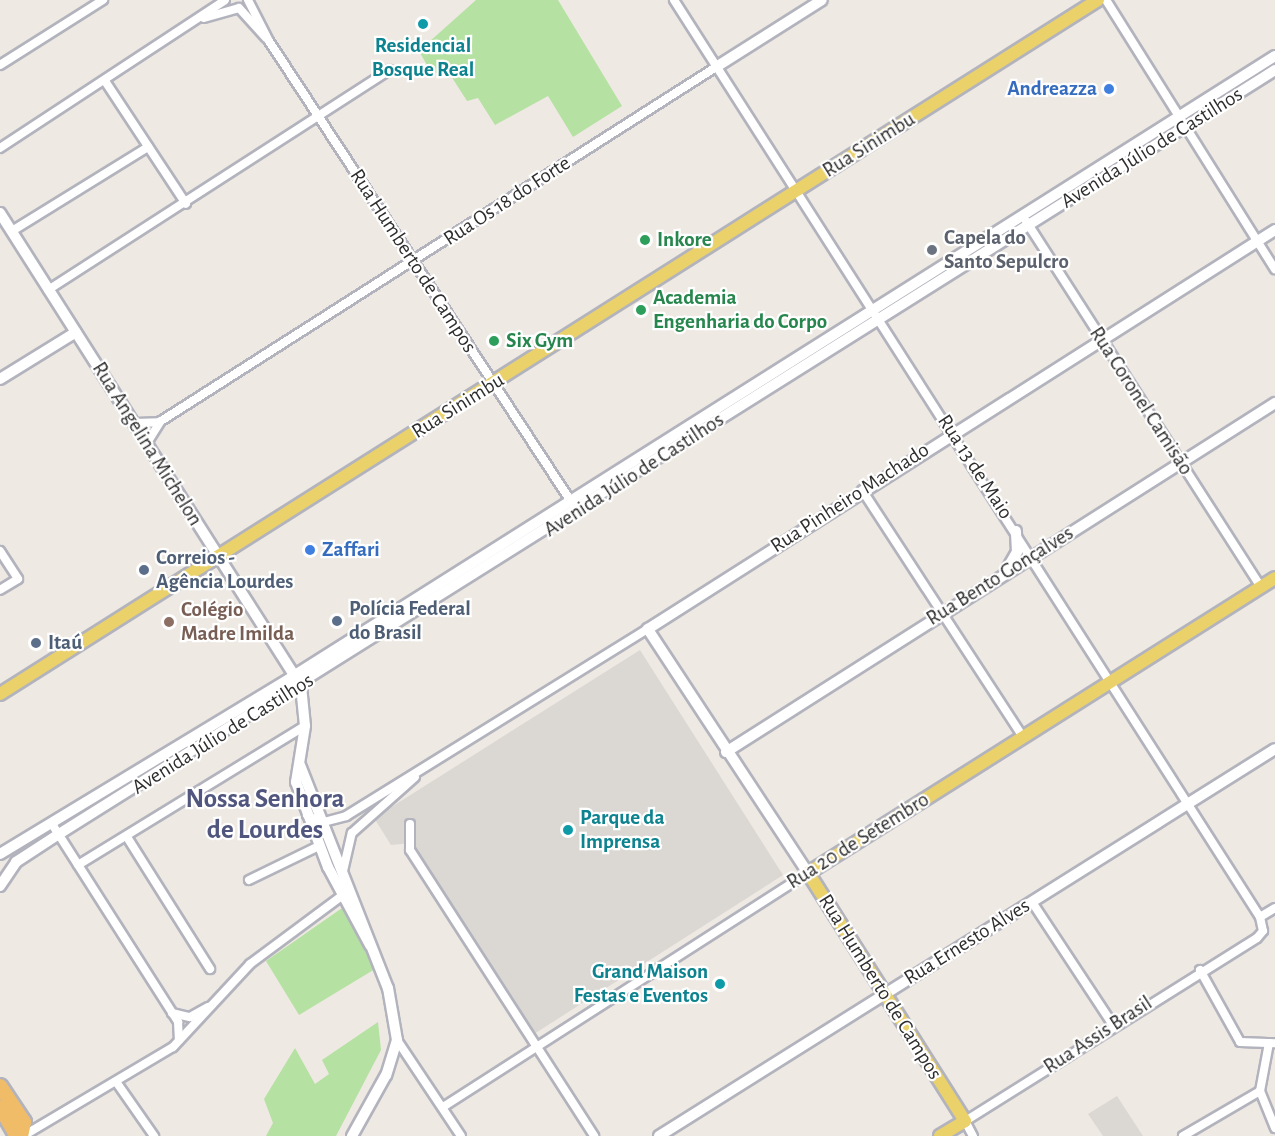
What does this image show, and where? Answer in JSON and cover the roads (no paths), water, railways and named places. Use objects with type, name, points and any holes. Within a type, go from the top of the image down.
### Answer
[{"type":"highway","points":[[0,1086],[24,1122],[21,1136]]},
{"type":"highway","points":[[0,1107],[21,1136]]},
{"type":"main road","name":"Rua Sinimbu","points":[[0,694],[494,384],[1098,0]]},
{"type":"main road","name":"Rua 20 de Setembro","points":[[808,873],[1023,737],[1109,675],[1126,672],[1275,578]]},
{"type":"main road","name":"Rua Humberto de Campos","points":[[808,873],[965,1121]]},
{"type":"main road","name":"Rua Assis Brasil","points":[[940,1136],[965,1121]]},
{"type":"street","points":[[0,65],[103,0]]},
{"type":"street","points":[[1,148],[204,18],[225,0]]},
{"type":"street","name":"Rua Humberto de Campos","points":[[248,0],[269,41],[578,512]]},
{"type":"street","name":"Rua 13 de Maio","points":[[674,0],[1109,675],[1260,917]]},
{"type":"street","name":"Rua Os 18 do Forte","points":[[147,443],[161,421],[822,0]]},
{"type":"street","points":[[1106,0],[1275,269]]},
{"type":"street","name":"Rua Humberto de Campos","points":[[204,18],[239,8],[269,41]]},
{"type":"street","name":"Avenida Júlio de Castilhos","points":[[0,854],[295,675],[912,282],[1275,56]]},
{"type":"street","points":[[1261,65],[1271,73]]},
{"type":"street","points":[[48,290],[186,204],[389,70]]},
{"type":"street","name":"Avenida Júlio de Castilhos","points":[[0,886],[16,862],[59,834],[301,686],[578,512],[879,318],[1271,73]]},
{"type":"street","points":[[105,81],[186,204]]},
{"type":"street","points":[[1224,88],[1231,98]]},
{"type":"street","points":[[1135,144],[1142,155]]},
{"type":"street","points":[[12,231],[148,147]]},
{"type":"street","points":[[1099,166],[1106,177]]},
{"type":"street","points":[[1066,188],[1073,198]]},
{"type":"street","name":"Rua Angelina Michelon","points":[[0,213],[301,686]]},
{"type":"street","name":"Rua Coronel Camisão","points":[[1022,215],[1261,586]]},
{"type":"street","name":"Rua Pinheiro Machado","points":[[320,823],[346,816],[425,768],[648,629],[952,432],[1275,230]]},
{"type":"street","points":[[980,241],[987,251]]},
{"type":"street","points":[[949,260],[956,271]]},
{"type":"street","points":[[912,282],[920,293]]},
{"type":"street","points":[[0,379],[76,332]]},
{"type":"street","name":"Rua Bento Gonçalves","points":[[726,752],[942,612],[1275,403]]},
{"type":"street","name":"Rua Os 18 do Forte","points":[[135,423],[161,421]]},
{"type":"street","points":[[862,489],[1023,737]]},
{"type":"street","points":[[1004,573],[1017,552],[1016,531]]},
{"type":"street","points":[[0,551],[18,579],[0,590]]},
{"type":"street","name":"Rua Humberto de Campos","points":[[648,629],[726,752],[808,873]]},
{"type":"street","points":[[301,686],[305,726],[296,782],[305,814],[319,846],[346,892],[388,988],[397,1040],[461,1136]]},
{"type":"street","points":[[78,865],[305,726]]},
{"type":"street","name":"Rua Ernesto Alves","points":[[659,1136],[1275,749]]},
{"type":"street","points":[[299,761],[320,823],[343,872],[346,892]]},
{"type":"street","name":"Rua Pinheiro Machado","points":[[343,872],[352,833],[425,768]]},
{"type":"street","points":[[305,814],[320,823]]},
{"type":"street","points":[[52,824],[171,1012],[179,1040]]},
{"type":"street","points":[[410,824],[410,850],[539,1047],[594,1136]]},
{"type":"street","points":[[127,837],[210,969]]},
{"type":"street","points":[[249,880],[319,846]]},
{"type":"street","name":"Rua 20 de Setembro","points":[[443,1107],[808,873]]},
{"type":"street","points":[[21,1136],[117,1083],[179,1040],[217,1002],[250,964],[346,892]]},
{"type":"street","points":[[1032,902],[1113,1025]]},
{"type":"street","points":[[1260,917],[1275,908]]},
{"type":"street","name":"Rua Assis Brasil","points":[[965,1121],[1200,970],[1257,938],[1263,931],[1260,917]]},
{"type":"street","points":[[1200,970],[1242,1044],[1272,1043],[1260,1091],[1275,1128]]},
{"type":"street","points":[[171,1012],[190,1017],[217,1002]]},
{"type":"street","points":[[352,1136],[386,1075],[397,1040]]},
{"type":"street","points":[[117,1083],[154,1136]]},
{"type":"street","points":[[1183,1136],[1260,1091]]},
{"type":"street","name":"Rua Humberto de Campos","points":[[965,1121],[974,1136]]},
{"type":"place","name":"Residencial Bosque Real","points":[[423,24]]},
{"type":"place","name":"Andreazza","points":[[1109,89]]},
{"type":"place","name":"Inkore","points":[[645,240]]},
{"type":"place","name":"Capela do Santo Sepulcro","points":[[932,250]]},
{"type":"place","name":"Academia Engenharia do Corpo","points":[[641,310]]},
{"type":"place","name":"Six Gym","points":[[494,341]]},
{"type":"place","name":"Zaffari","points":[[310,550]]},
{"type":"place","name":"Correios - Agência Lourdes","points":[[144,570]]},
{"type":"place","name":"Polícia Federal do Brasil","points":[[337,621]]},
{"type":"place","name":"Colégio Madre Imilda","points":[[169,622]]},
{"type":"place","name":"Itaú","points":[[36,643]]},
{"type":"place","name":"Parque da Imprensa","points":[[568,830]]},
{"type":"place","name":"Grand Maison Festas e Eventos","points":[[720,984]]},
{"type":"district","name":"Nossa Senhora de Lourdes","points":[[265,814]]}]
